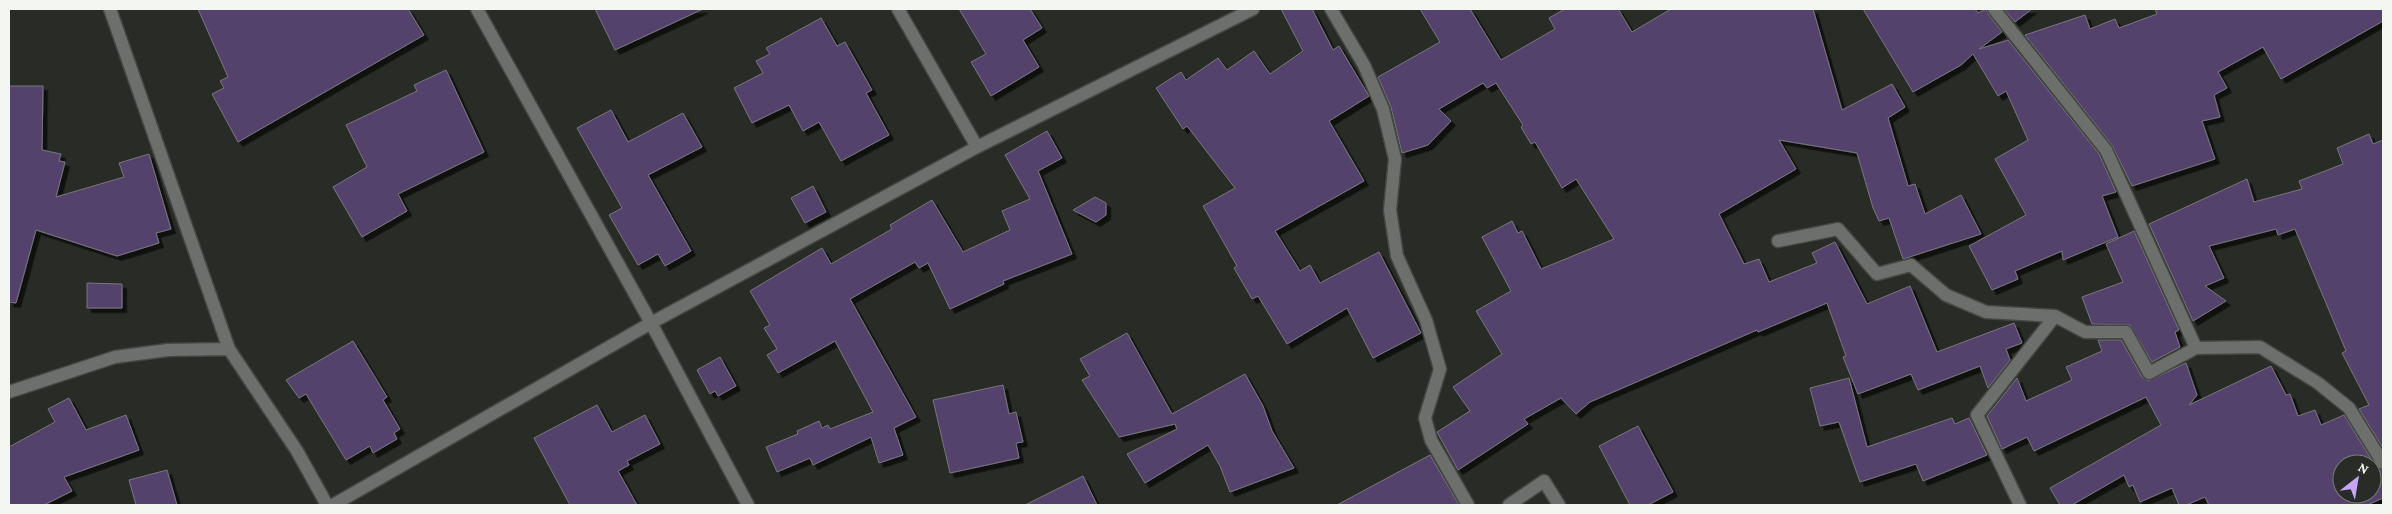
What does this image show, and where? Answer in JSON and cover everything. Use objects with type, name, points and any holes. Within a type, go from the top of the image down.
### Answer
[{"type":"street","points":[[110,9],[229,349],[297,451],[327,505]]},
{"type":"street","points":[[477,9],[651,323],[748,505]]},
{"type":"street","points":[[898,9],[977,147]]},
{"type":"street","points":[[333,505],[651,323],[977,147],[1253,9]]},
{"type":"street","points":[[1331,9],[1364,64],[1383,109],[1395,159],[1390,210],[1397,256],[1426,320],[1440,369],[1425,418],[1431,440],[1468,505]]},
{"type":"street","points":[[1994,9],[2106,150],[2196,348]]},
{"type":"street","points":[[1778,241],[1838,229],[1878,274],[1912,265],[1946,295],[1986,312],[2055,316],[2085,332],[2126,332],[2149,374],[2196,348],[2260,347],[2318,383],[2349,408],[2383,462]]},
{"type":"street","points":[[2020,505],[1977,415],[2055,316]]},
{"type":"street","points":[[9,392],[115,357],[168,350],[229,349]]},
{"type":"street","points":[[1509,505],[1544,481],[1559,505]]},
{"type":"building","points":[[198,9],[408,9],[424,35],[238,142],[212,94],[224,88],[220,81],[228,77]]},
{"type":"building","points":[[595,9],[703,9],[615,50]]},
{"type":"building","points":[[959,9],[1030,9],[1042,28],[1023,40],[1039,67],[991,96],[971,62],[986,54]]},
{"type":"building","points":[[1281,9],[1312,9],[1333,50],[1339,46],[1369,96],[1329,121],[1364,181],[1275,231],[1300,271],[1310,265],[1320,283],[1379,252],[1421,333],[1373,358],[1347,308],[1287,344],[1258,296],[1252,299],[1234,268],[1237,266],[1203,206],[1235,188],[1187,126],[1183,129],[1156,88],[1181,72],[1186,80],[1218,58],[1227,70],[1254,51],[1270,74],[1303,51]]},
{"type":"building","points":[[1420,9],[1470,9],[1501,60],[1555,29],[1549,18],[1565,9],[1618,9],[1632,32],[1671,9],[1813,9],[1842,110],[1892,84],[1905,107],[1888,118],[1908,186],[1915,184],[1925,214],[1961,195],[1981,234],[1903,259],[1889,218],[1879,221],[1873,208],[1857,153],[1779,140],[1796,169],[1719,214],[1744,264],[1759,259],[1769,282],[1817,263],[1812,253],[1835,242],[1867,304],[1910,286],[1937,352],[2014,323],[2022,343],[2006,349],[2010,360],[1988,388],[1980,366],[1918,390],[1911,374],[1858,394],[1843,357],[1846,356],[1827,303],[1758,332],[1757,330],[1590,402],[1576,414],[1561,398],[1524,419],[1528,424],[1458,470],[1437,432],[1470,411],[1453,387],[1502,354],[1476,311],[1511,291],[1482,237],[1512,221],[1518,233],[1522,231],[1541,269],[1614,239],[1576,179],[1562,188],[1535,142],[1531,144],[1521,127],[1523,125],[1496,83],[1487,88],[1483,83],[1439,109],[1451,121],[1428,145],[1402,153],[1391,107],[1378,77],[1440,42]]},
{"type":"building","points":[[1863,9],[1975,9],[1978,13],[1986,9],[2002,32],[1979,49],[2008,40],[2099,154],[2116,192],[2102,196],[2118,237],[2063,260],[2062,251],[2015,271],[2018,279],[1992,290],[1969,246],[2026,215],[1995,159],[2028,140],[2006,91],[1998,96],[1973,54],[1961,65],[1913,92]]},
{"type":"building","points":[[2004,9],[2032,9],[2015,22]]},
{"type":"building","points":[[2155,9],[2383,9],[2383,21],[2281,79],[2263,47],[2218,72],[2227,88],[2214,95],[2220,117],[2202,121],[2215,159],[2132,186],[2112,145],[2025,35],[2085,15],[2090,29],[2115,19],[2119,28],[2157,14]]},
{"type":"building","points":[[821,18],[837,46],[845,42],[872,90],[866,93],[889,135],[841,161],[819,122],[803,131],[789,105],[752,123],[734,88],[763,73],[756,61],[770,54],[766,48]]},
{"type":"building","points":[[446,70],[484,152],[398,194],[407,211],[362,237],[333,187],[367,167],[346,125],[417,91],[414,85]]},
{"type":"building","points":[[9,86],[43,86],[42,150],[61,154],[59,161],[65,162],[56,197],[124,177],[119,163],[149,154],[171,229],[156,233],[159,243],[117,256],[36,230],[16,303],[9,302]]},
{"type":"building","points":[[611,110],[628,142],[683,113],[702,147],[648,175],[691,251],[665,266],[658,254],[638,265],[609,215],[622,208],[577,128]]},
{"type":"building","points":[[1047,131],[1062,158],[1038,171],[1072,254],[1003,281],[1004,284],[950,309],[928,263],[919,268],[915,262],[850,299],[916,417],[894,428],[903,455],[879,463],[871,437],[813,465],[810,458],[777,472],[766,447],[798,434],[797,431],[819,421],[822,428],[828,425],[830,429],[873,412],[835,341],[778,373],[767,355],[777,349],[764,328],[770,325],[750,291],[822,248],[831,264],[892,229],[890,225],[932,200],[963,252],[1010,230],[1002,211],[1030,199],[1005,155]]},
{"type":"building","points":[[2369,134],[2373,144],[2383,140],[2383,448],[2359,409],[2369,405],[2342,353],[2346,351],[2295,229],[2278,235],[2276,229],[2209,246],[2224,278],[2205,286],[2226,301],[2193,321],[2149,224],[2247,179],[2254,202],[2302,189],[2299,181],[2343,164],[2337,148]]},
{"type":"building","points":[[813,186],[826,212],[805,223],[791,198]]},
{"type":"building","points":[[1095,197],[1106,203],[1106,215],[1096,222],[1073,210]]},
{"type":"building","points":[[2134,231],[2179,330],[2175,332],[2180,347],[2152,362],[2130,325],[2092,324],[2082,297],[2123,282],[2106,244]]},
{"type":"building","points":[[87,283],[122,284],[122,308],[87,308]]},
{"type":"building","points":[[1127,333],[1172,414],[1245,374],[1263,406],[1272,431],[1294,468],[1230,492],[1220,466],[1208,445],[1145,483],[1127,454],[1177,429],[1175,424],[1119,437],[1082,380],[1090,376],[1080,359]]},
{"type":"building","points":[[2098,340],[2121,340],[2142,377],[2148,381],[2186,363],[2197,395],[2189,405],[2271,366],[2286,395],[2290,394],[2298,416],[2315,410],[2321,425],[2344,415],[2368,454],[2332,454],[2332,504],[2369,504],[2209,505],[2205,497],[2186,505],[2179,505],[2172,488],[2140,502],[2133,485],[2129,487],[2124,475],[2072,505],[2060,505],[2050,488],[2161,425],[2146,397],[2034,451],[2027,437],[2002,449],[1987,416],[2017,378],[2026,401],[2072,380],[2066,367],[2102,351]]},
{"type":"building","points":[[353,341],[387,397],[383,400],[400,429],[394,433],[397,439],[373,453],[370,446],[346,460],[306,394],[299,398],[286,380]]},
{"type":"building","points":[[720,357],[736,386],[718,396],[715,391],[710,394],[697,370]]},
{"type":"building","points":[[1849,378],[1867,447],[1952,418],[1955,424],[1969,418],[1987,455],[1923,481],[1916,464],[1860,482],[1839,422],[1820,426],[1810,388]]},
{"type":"building","points":[[1003,385],[1009,414],[1016,412],[1023,442],[1016,443],[1019,458],[950,473],[933,400]]},
{"type":"building","points":[[69,398],[86,430],[126,415],[139,450],[64,477],[72,491],[44,505],[9,505],[9,447],[55,422],[48,409]]},
{"type":"building","points":[[597,405],[612,432],[645,415],[660,444],[627,461],[629,465],[618,471],[637,505],[570,505],[534,438]]},
{"type":"building","points":[[1638,426],[1673,492],[1648,505],[1630,505],[1599,446]]},
{"type":"building","points":[[1430,455],[1459,505],[1337,505]]},
{"type":"building","points":[[167,470],[177,505],[136,505],[129,480]]},
{"type":"building","points":[[2382,470],[2383,471],[2382,498]]},
{"type":"building","points":[[1083,476],[1097,505],[1025,505]]}]
